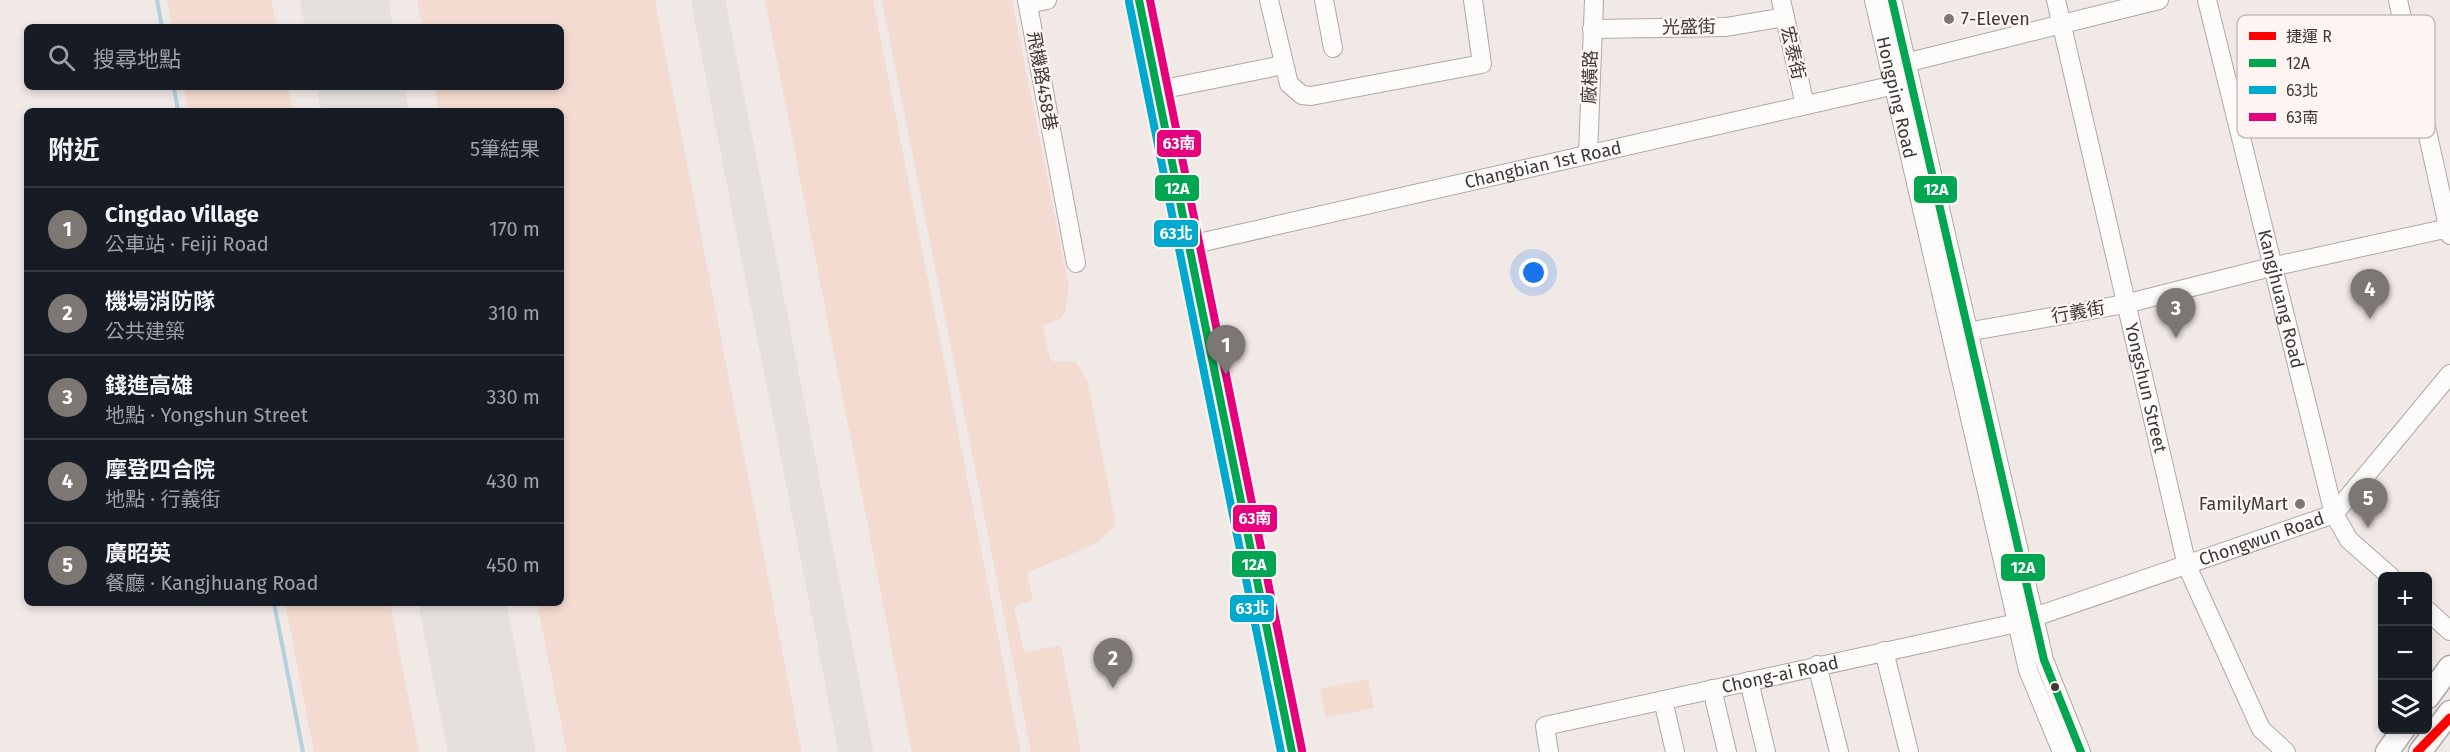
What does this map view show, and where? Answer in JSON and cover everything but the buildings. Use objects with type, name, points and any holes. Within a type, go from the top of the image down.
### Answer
[{"type":"main road","points":[[2432,690],[2450,667]]},
{"type":"main road","points":[[2420,752],[2450,712]]},
{"type":"main road","points":[[2387,752],[2400,734]]},
{"type":"street","points":[[1027,2],[1047,0]]},
{"type":"street","points":[[1139,0],[1292,752]]},
{"type":"street","points":[[1269,0],[1289,84],[1295,92],[1311,96],[1482,64],[1473,0]]},
{"type":"street","points":[[1324,0],[1333,48]]},
{"type":"street","name":"廠橫路","points":[[1588,155],[1594,0]]},
{"type":"street","name":"Hongping Road","points":[[1874,0],[1898,65],[1959,333],[2017,623],[2031,679],[2062,752]]},
{"type":"street","name":"Hongping Road","points":[[1892,0],[1898,65],[1895,85],[2050,681],[2081,752]]},
{"type":"street","name":"Yongshun Street","points":[[2056,0],[2187,566],[2261,729],[2286,752]]},
{"type":"street","points":[[1898,65],[2159,0]]},
{"type":"street","name":"Kangjhuang Road","points":[[2207,0],[2237,125]]},
{"type":"street","points":[[2398,0],[2401,15]]},
{"type":"street","name":"飛機路458巷","points":[[1027,2],[1076,263]]},
{"type":"street","name":"光盛街","points":[[1592,29],[1726,27],[1783,8]]},
{"type":"street","name":"宏泰街","points":[[1783,8],[1805,105]]},
{"type":"street","points":[[1159,90],[1283,65]]},
{"type":"street","name":"Changbian 1st Road","points":[[1190,245],[1895,85]]},
{"type":"street","name":"Kangjhuang Road","points":[[2240,138],[2334,514],[2349,540],[2385,572]]},
{"type":"street","points":[[2428,138],[2449,232]]},
{"type":"street","name":"行義街","points":[[1959,333],[2125,304],[2271,267],[2449,232]]},
{"type":"street","name":"Chongwun Road","points":[[2017,623],[2334,514],[2450,374]]},
{"type":"street","points":[[2432,615],[2450,631]]},
{"type":"street","name":"Chong-ai Road","points":[[1549,752],[1545,726],[2017,623]]},
{"type":"street","points":[[1884,651],[1909,752]]},
{"type":"street","points":[[1817,665],[1839,752]]},
{"type":"street","points":[[1749,681],[1766,752]]},
{"type":"street","points":[[1712,689],[1727,752]]},
{"type":"street","points":[[1663,700],[1675,752]]},
{"type":"shaded area","points":[[167,0],[271,0],[276,24],[171,24]]},
{"type":"shaded area","points":[[417,0],[655,0],[802,752],[567,752],[538,606],[564,606],[564,108],[438,108],[435,90],[564,90],[564,24],[421,24]]},
{"type":"shaded area","points":[[765,0],[873,0],[1021,752],[912,752]]},
{"type":"shaded area","points":[[882,0],[1012,0],[1069,287],[1065,313],[1060,319],[1042,326],[1051,361],[1076,362],[1087,380],[1116,525],[1095,544],[1027,573],[1033,600],[1014,607],[1024,652],[1061,645],[1081,752],[1031,752]]},
{"type":"shaded area","points":[[184,90],[289,90],[292,108],[188,108]]},
{"type":"shaded area","points":[[286,606],[391,606],[419,752],[314,752]]},
{"type":"shaded area","points":[[1368,679],[1374,708],[1326,718],[1320,689]]},
{"type":"waterway","points":[[157,0],[161,24]]},
{"type":"waterway","points":[[174,90],[178,108]]},
{"type":"waterway","points":[[275,606],[303,752]]},
{"type":"taxiway","points":[[708,0],[856,752]]},
{"type":"runway","points":[[344,0],[348,24]]},
{"type":"runway","points":[[362,90],[364,108]]},
{"type":"runway","points":[[463,606],[492,752]]},
{"type":"metro line","name":"R","points":[[2417,752],[2450,718]]},
{"type":"transit line","name":"12A","points":[[1139,0],[1292,752]]},
{"type":"transit line","name":"63南","points":[[1150,0],[1302,750]]},
{"type":"transit line","name":"12A","points":[[1892,0],[2044,660],[2081,752]]},
{"type":"transit line","name":"63北","points":[[1129,2],[1281,752]]},
{"type":"place","name":"7-Eleven","points":[[1949,19]]},
{"type":"place","name":"摩登四合院","points":[[2370,319]]},
{"type":"place","name":"錢進高雄","points":[[2176,338]]},
{"type":"place","name":"Cingdao Village","points":[[1226,375]]},
{"type":"place","name":"FamilyMart","points":[[2300,504]]},
{"type":"place","name":"廣昭英","points":[[2368,528]]},
{"type":"place","name":"機場消防隊","points":[[1113,688]]}]
